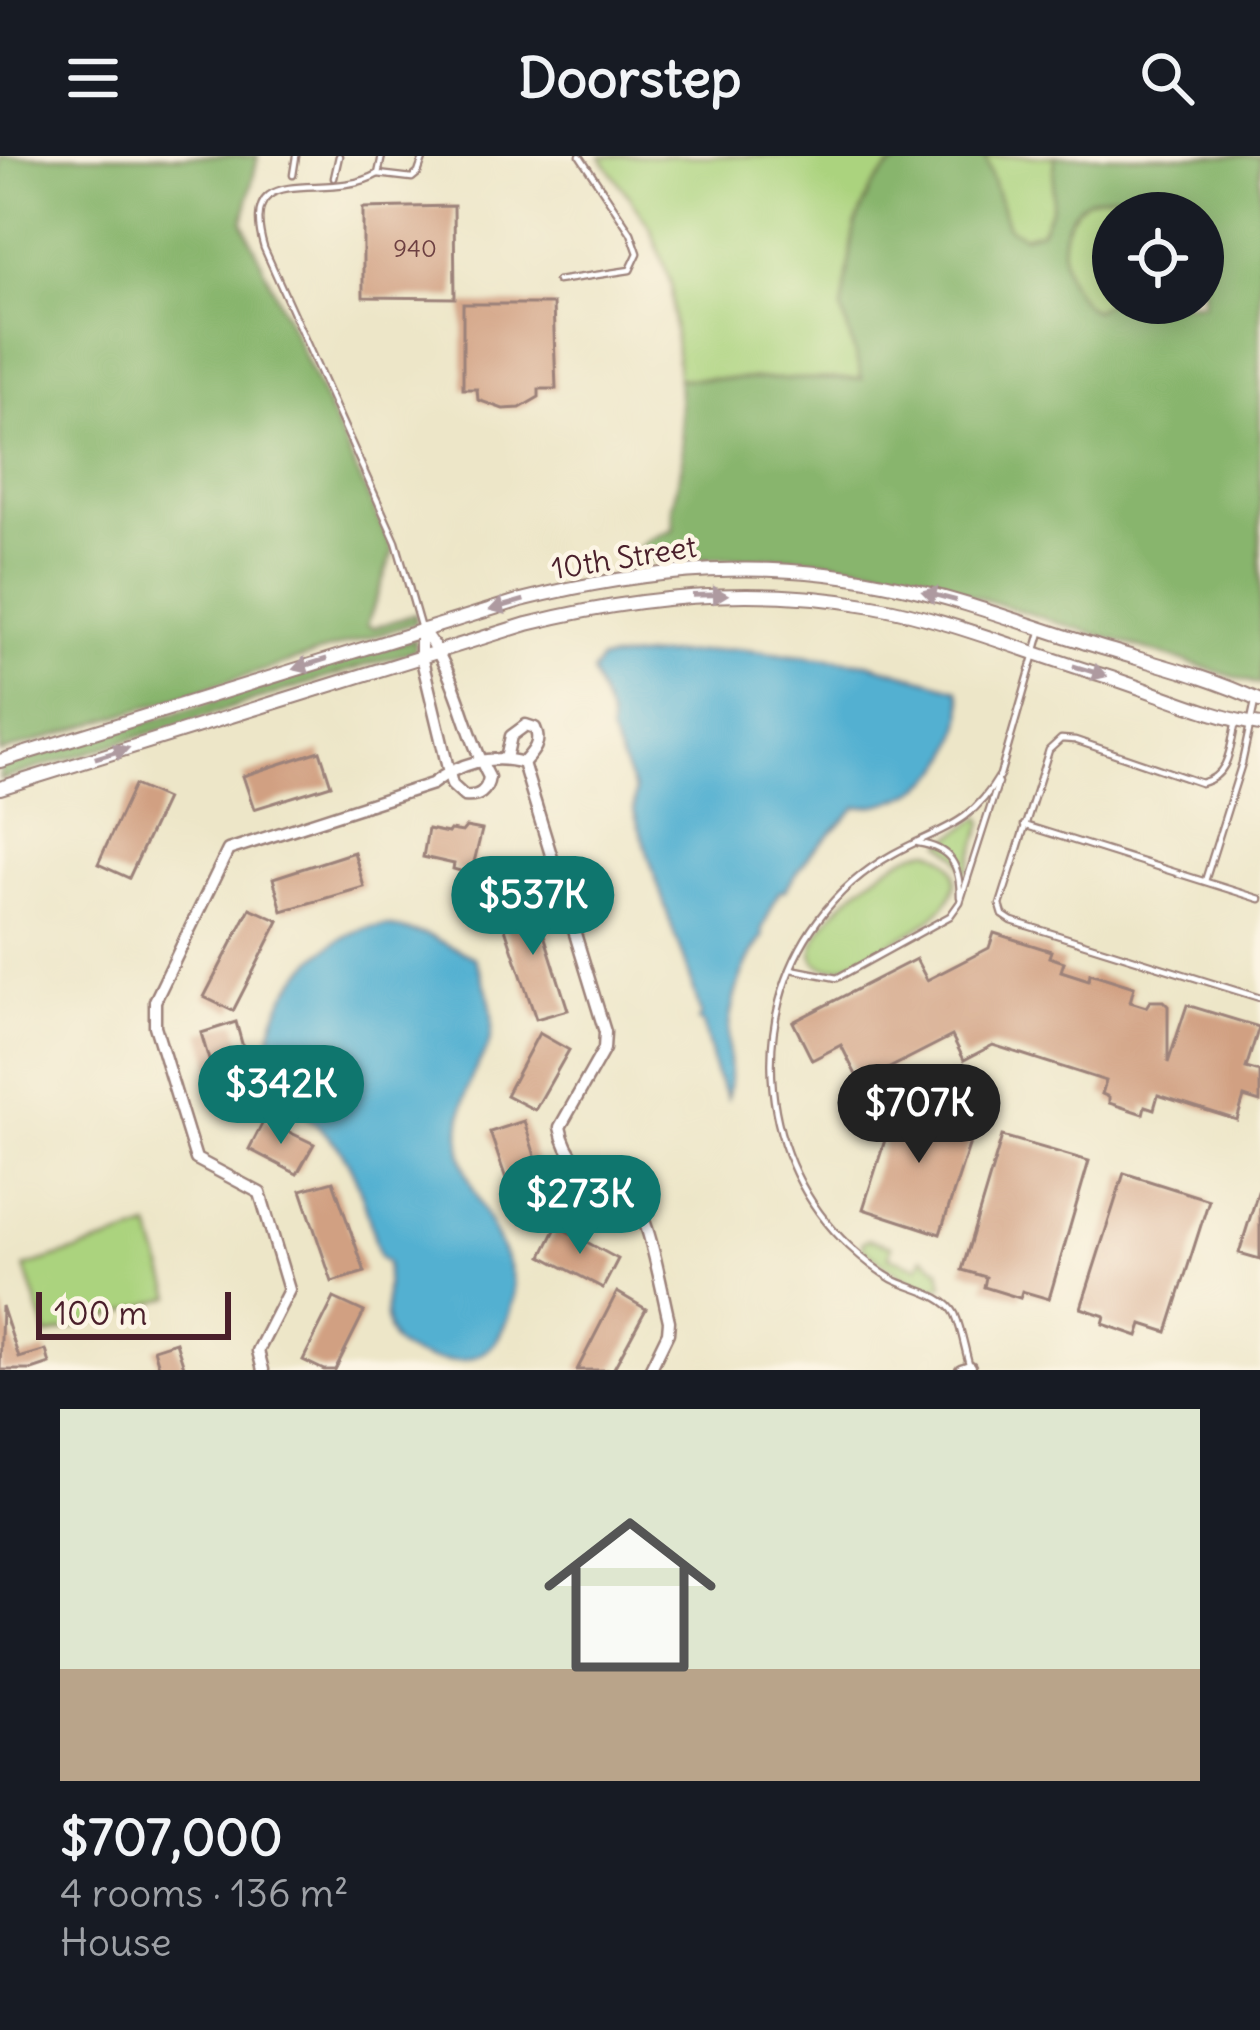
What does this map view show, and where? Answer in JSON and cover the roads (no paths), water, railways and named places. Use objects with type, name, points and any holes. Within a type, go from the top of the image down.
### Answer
[{"type":"street","name":"10th Street","points":[[0,761],[422,629],[593,582],[673,571],[753,568],[897,585],[1258,700]]},
{"type":"street","name":"10th Street","points":[[0,788],[440,650],[594,607],[699,595],[760,595],[874,606],[952,626],[1249,722]]},
{"type":"street","points":[[422,629],[440,650],[489,781],[476,796],[459,793],[448,772],[421,656],[422,629]]},
{"type":"street","points":[[439,721],[461,714]]},
{"type":"street","points":[[506,759],[511,736],[526,725],[539,736],[523,764]]},
{"type":"street","points":[[263,1370],[258,1351],[289,1290],[260,1193],[196,1159],[154,1026],[155,1001],[228,850],[432,784],[448,772],[481,761],[506,759],[523,764]]},
{"type":"street","points":[[523,764],[605,1032],[604,1049],[560,1127],[562,1140],[577,1166],[643,1216],[669,1321],[650,1370]]},
{"type":"lane","points":[[274,179],[293,175],[296,156]]},
{"type":"lane","points":[[334,178],[339,156]]},
{"type":"lane","points":[[378,174],[382,156]]},
{"type":"lane","points":[[314,176],[412,178],[424,156]]},
{"type":"lane","points":[[557,281],[630,270],[638,253],[632,233],[580,156]]},
{"type":"lane","points":[[260,192],[256,211],[264,248],[396,542],[422,629]]},
{"type":"lane","points":[[791,969],[822,977],[843,975],[933,928],[960,902],[1042,629]]},
{"type":"lane","points":[[1258,700],[1225,768],[1215,780],[1201,783],[1061,739],[1049,750],[1001,896],[1003,915],[1260,998]]},
{"type":"lane","points":[[1205,881],[1249,722]]},
{"type":"lane","points":[[965,1369],[954,1312],[937,1298],[888,1276],[825,1220],[794,1170],[774,1108],[770,1076],[776,1015],[791,969],[818,920],[884,859],[968,817],[1000,776]]},
{"type":"lane","points":[[1024,824],[1260,899]]},
{"type":"lane","points":[[916,843],[941,849],[954,860],[960,902]]},
{"type":"water","points":[[735,649],[867,663],[958,689],[963,711],[949,758],[930,781],[903,797],[857,807],[779,892],[734,1001],[727,1098],[703,1024],[698,1021],[701,1015],[689,974],[634,811],[635,791],[610,734],[610,719],[592,673],[600,660]]},
{"type":"water","points":[[387,926],[427,935],[475,958],[490,1002],[491,1036],[468,1087],[460,1142],[473,1189],[510,1269],[512,1303],[495,1342],[477,1357],[465,1360],[424,1358],[394,1342],[386,1314],[387,1262],[380,1257],[355,1176],[334,1142],[280,1088],[269,1055],[278,1010],[304,970],[340,939]]}]
